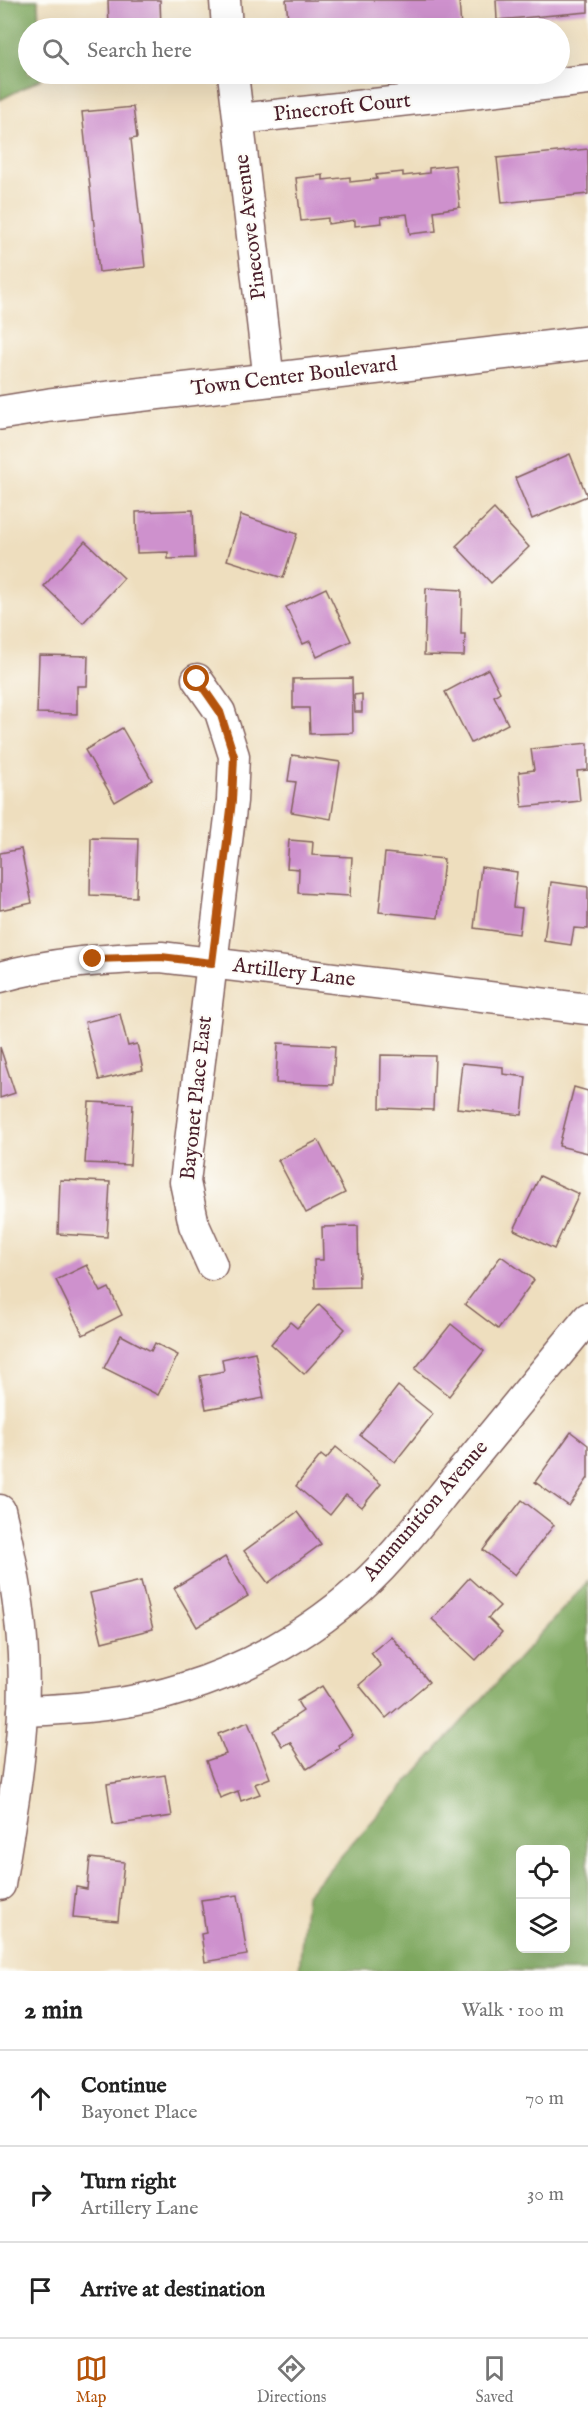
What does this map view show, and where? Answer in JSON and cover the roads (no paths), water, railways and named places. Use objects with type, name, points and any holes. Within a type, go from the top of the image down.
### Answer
[{"type":"street","points":[[225,0],[226,18]]},
{"type":"street","name":"Pinecroft Court","points":[[570,82],[588,80]]},
{"type":"street","name":"Pinecove Avenue","points":[[234,84],[269,381]]},
{"type":"street","name":"Pinecroft Court","points":[[239,119],[552,84]]},
{"type":"street","name":"Town Center Boulevard","points":[[0,414],[61,404],[588,343]]},
{"type":"street","name":"Bayonet Place East","points":[[197,679],[220,712],[234,756],[232,801],[185,1182],[194,1225],[212,1265]]},
{"type":"street","name":"Artillery Lane","points":[[0,977],[33,968],[93,959],[161,957],[588,1009]]},
{"type":"street","name":"Ammunition Avenue","points":[[23,1711],[79,1709],[184,1689],[263,1655],[303,1631],[344,1602],[391,1557],[588,1318]]},
{"type":"street","points":[[0,1510],[13,1562],[22,1662],[23,1711],[18,1775],[0,1885]]}]
